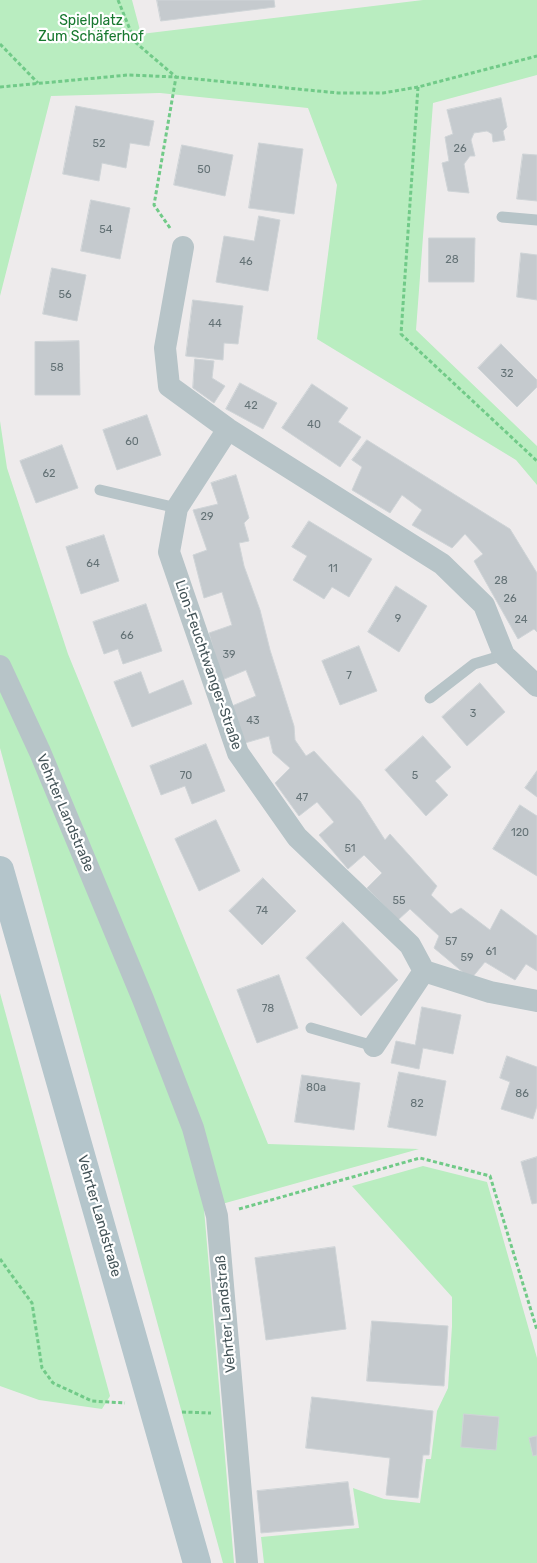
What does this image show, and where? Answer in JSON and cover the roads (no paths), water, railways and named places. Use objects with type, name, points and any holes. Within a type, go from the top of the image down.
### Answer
[{"type":"main road","name":"Vehrter Landstraße","points":[[0,870],[197,1563]]},
{"type":"street","points":[[183,247],[165,348],[170,386],[228,429],[442,564],[484,605],[504,655],[537,686]]},
{"type":"street","name":"Lion-Feuchtwanger-Straße","points":[[228,429],[177,508],[169,552],[238,754],[297,837],[410,945],[424,971]]},
{"type":"street","name":"Vehrter Landstraße","points":[[0,666],[40,752],[143,999],[193,1128],[217,1216]]},
{"type":"street","points":[[374,1046],[424,971],[490,992],[537,1001]]},
{"type":"street","name":"Vehrter Landstraß","points":[[217,1216],[248,1563]]},
{"type":"lane","points":[[502,217],[537,220]]},
{"type":"lane","points":[[100,490],[177,508]]},
{"type":"lane","points":[[430,698],[474,664],[504,655]]},
{"type":"lane","points":[[311,1028],[374,1046]]},
{"type":"park label","name":"Spielplatz Zum Schäferhof","points":[[91,30]]}]
